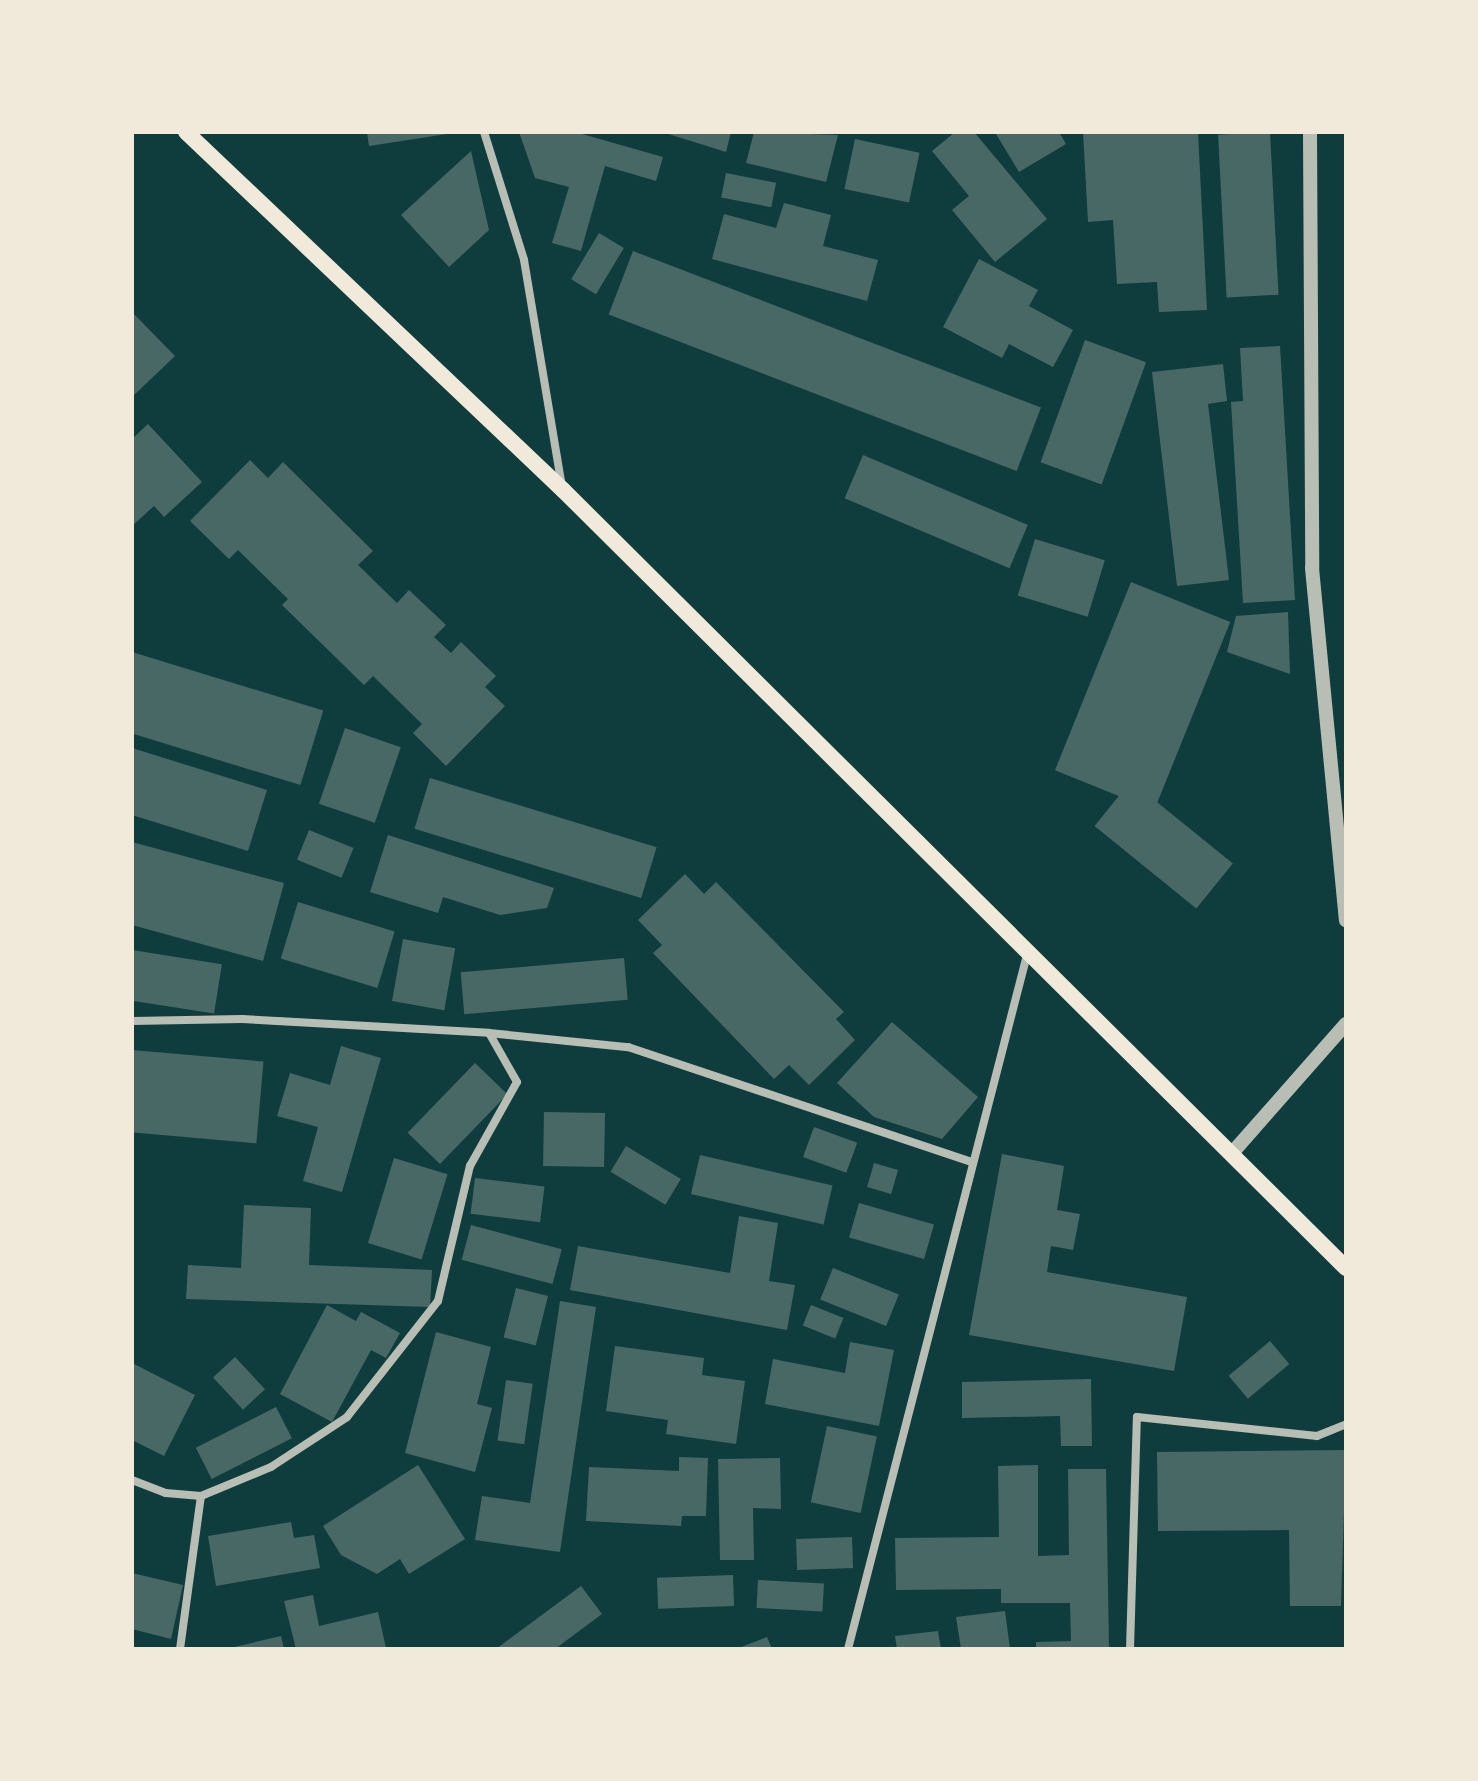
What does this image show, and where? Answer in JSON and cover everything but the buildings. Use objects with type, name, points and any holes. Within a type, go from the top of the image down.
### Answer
[{"type":"main road","points":[[186,132],[563,490],[1027,955],[1233,1152],[1346,1268]]},
{"type":"street","points":[[484,132],[524,260],[563,490]]},
{"type":"street","points":[[1310,132],[1312,568],[1346,920]]},
{"type":"street","points":[[848,1649],[937,1318],[971,1162],[1027,955]]},
{"type":"street","points":[[132,1021],[242,1019],[489,1033],[628,1047],[971,1162]]},
{"type":"street","points":[[1233,1152],[1346,1024]]},
{"type":"street","points":[[132,1480],[166,1493],[201,1496],[271,1467],[347,1417],[438,1301],[470,1166],[517,1082],[489,1033]]},
{"type":"street","points":[[1130,1649],[1137,1417],[1317,1436],[1346,1424]]},
{"type":"street","points":[[180,1649],[201,1496]]}]
